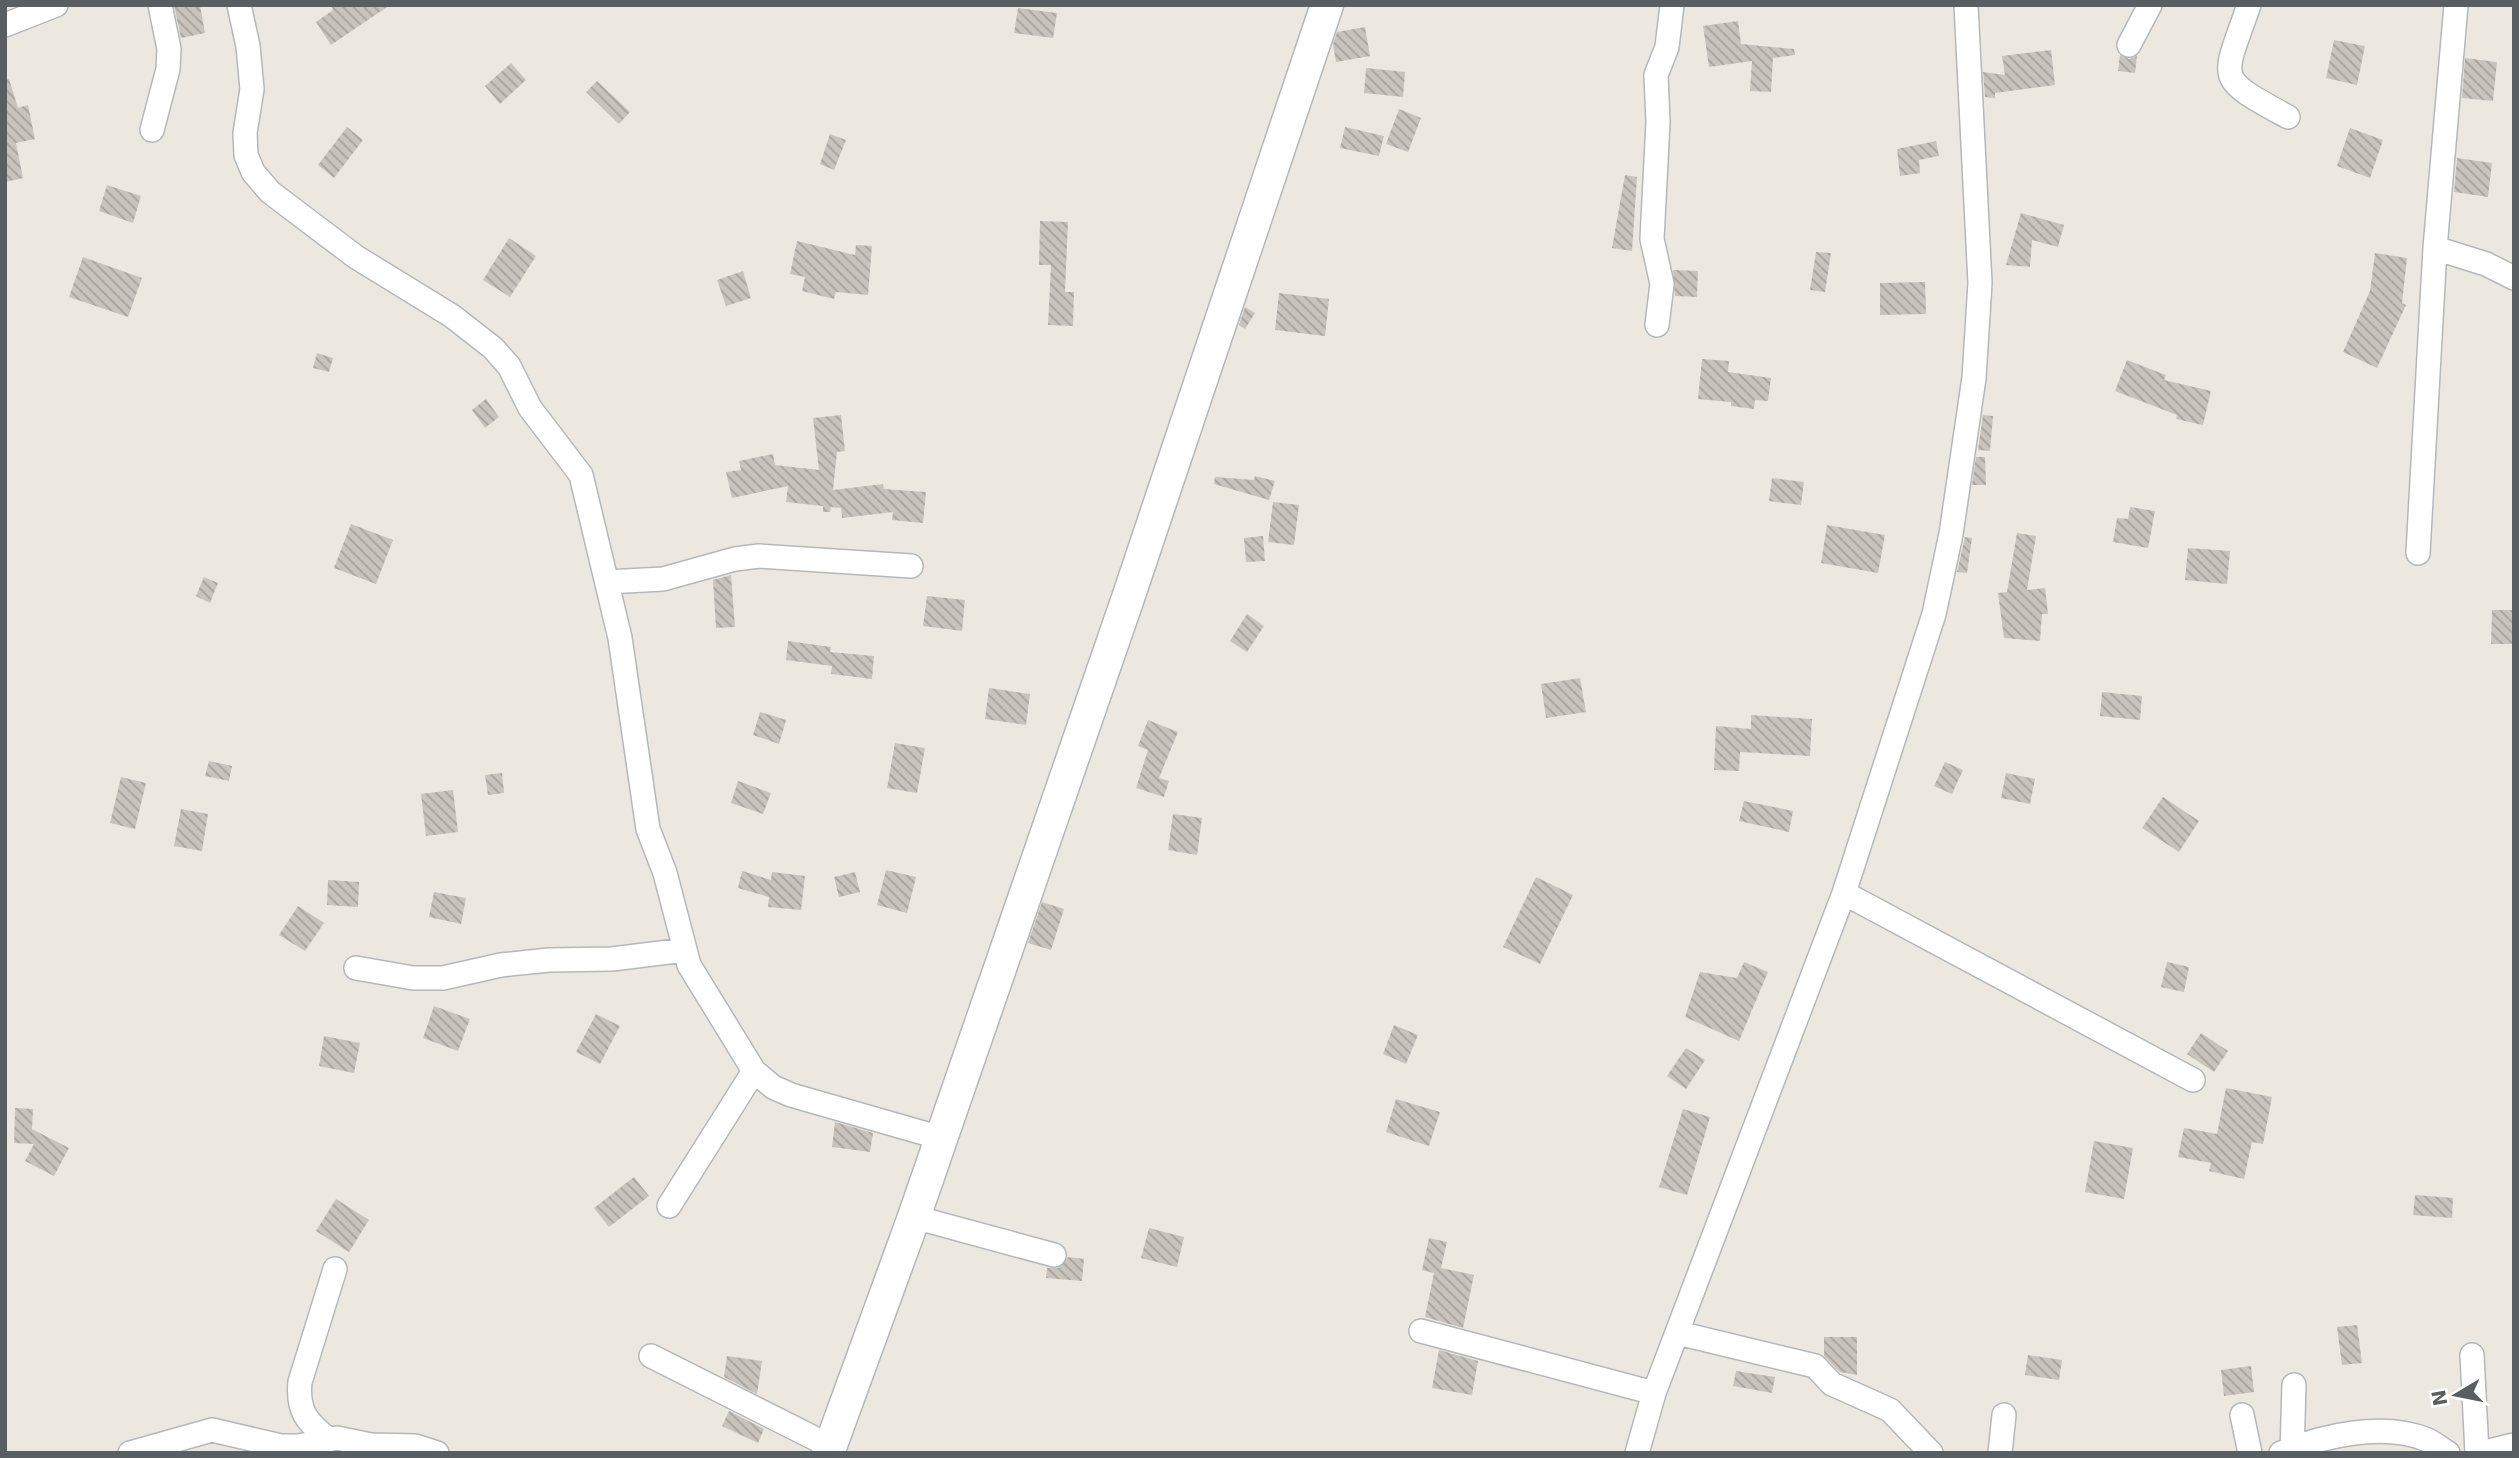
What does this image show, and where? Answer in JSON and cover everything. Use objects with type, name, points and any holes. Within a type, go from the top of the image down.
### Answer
[{"type":"street","points":[[5,25],[56,5]]},
{"type":"street","points":[[152,130],[168,69],[169,48],[160,5]]},
{"type":"street","points":[[239,5],[252,89],[245,133],[246,155],[253,172],[270,192],[345,249],[452,316],[494,348],[509,366],[530,408],[580,475],[607,582],[631,703],[638,778],[648,829],[665,873],[685,950],[698,983],[754,1071],[774,1087],[791,1096],[941,1138]]},
{"type":"street","points":[[651,1356],[829,1449],[914,1217],[1128,598],[1326,5]]},
{"type":"street","points":[[1657,325],[1662,285],[1652,239],[1658,122],[1656,75],[1667,47],[1672,5]]},
{"type":"street","points":[[1637,1453],[1654,1393],[1844,893],[1934,614],[1951,534],[1974,378],[1980,283],[1966,5]]},
{"type":"street","points":[[2129,45],[2150,5]]},
{"type":"street","points":[[2249,5],[2230,62],[2228,77],[2237,89],[2288,117]]},
{"type":"street","points":[[2418,553],[2435,248],[2458,7]]},
{"type":"street","points":[[2435,248],[2486,264],[2514,278]]},
{"type":"street","points":[[607,582],[663,579],[723,562],[758,556],[911,566]]},
{"type":"street","points":[[1844,893],[2193,1080]]},
{"type":"street","points":[[356,968],[413,978],[443,978],[501,965],[549,960],[612,959],[685,950]]},
{"type":"street","points":[[669,1206],[754,1071]]},
{"type":"street","points":[[914,1217],[1054,1255]]},
{"type":"street","points":[[328,1439],[308,1423],[299,1399],[300,1382],[335,1269]]},
{"type":"street","points":[[1421,1331],[1654,1393]]},
{"type":"street","points":[[1678,1333],[1815,1366],[1832,1384],[1890,1410],[1931,1453]]},
{"type":"street","points":[[2472,1355],[2479,1453],[2514,1445]]},
{"type":"street","points":[[2294,1385],[2288,1451],[2331,1435],[2393,1433],[2428,1440],[2448,1453]]},
{"type":"street","points":[[2000,1453],[2004,1415]]},
{"type":"street","points":[[2242,1415],[2250,1453]]},
{"type":"street","points":[[130,1453],[212,1430],[281,1446],[299,1446],[346,1438],[388,1449],[415,1446],[437,1453]]},
{"type":"building","points":[[174,5],[200,5],[205,33],[181,38]]},
{"type":"building","points":[[331,5],[390,5],[331,45],[316,22],[333,10]]},
{"type":"building","points":[[1018,8],[1057,13],[1053,38],[1014,33]]},
{"type":"building","points":[[1738,21],[1741,44],[1794,49],[1795,55],[1773,58],[1771,92],[1750,91],[1752,61],[1709,67],[1703,26]]},
{"type":"building","points":[[1365,27],[1370,56],[1336,62],[1333,44],[1337,32]]},
{"type":"building","points":[[2334,40],[2365,46],[2357,85],[2326,78]]},
{"type":"building","points":[[2051,50],[2055,85],[1995,93],[1995,98],[1985,97],[1983,72],[2005,75],[2002,56]]},
{"type":"building","points":[[2120,55],[2129,59],[2137,56],[2135,73],[2118,71]]},
{"type":"building","points":[[2465,58],[2497,62],[2493,101],[2462,98]]},
{"type":"building","points":[[511,63],[526,80],[500,104],[485,86]]},
{"type":"building","points":[[1366,68],[1405,72],[1403,97],[1364,93]]},
{"type":"building","points":[[9,79],[18,108],[28,105],[35,139],[16,143],[23,178],[5,182],[5,80]]},
{"type":"building","points":[[597,81],[630,112],[619,124],[586,92]]},
{"type":"building","points":[[1399,109],[1421,118],[1408,152],[1386,144]]},
{"type":"building","points":[[347,127],[363,140],[334,178],[318,165]]},
{"type":"building","points":[[1345,127],[1384,136],[1379,156],[1340,148]]},
{"type":"building","points":[[2350,128],[2383,140],[2370,178],[2337,166]]},
{"type":"building","points":[[830,134],[846,140],[834,170],[820,164]]},
{"type":"building","points":[[1936,141],[1939,156],[1919,160],[1920,173],[1900,176],[1897,149]]},
{"type":"building","points":[[2457,158],[2492,163],[2488,197],[2454,192]]},
{"type":"building","points":[[1625,175],[1637,177],[1632,251],[1612,248]]},
{"type":"building","points":[[107,185],[141,196],[133,223],[99,211]]},
{"type":"building","points":[[2021,213],[2064,225],[2058,247],[2032,240],[2030,267],[2006,265]]},
{"type":"building","points":[[1040,221],[1068,222],[1065,292],[1074,292],[1073,326],[1048,325],[1051,265],[1039,265]]},
{"type":"building","points":[[509,238],[536,256],[510,297],[483,280]]},
{"type":"building","points":[[797,241],[855,255],[856,245],[872,246],[868,295],[836,292],[834,299],[802,291],[805,277],[790,274]]},
{"type":"building","points":[[1816,252],[1831,253],[1825,292],[1810,290]]},
{"type":"building","points":[[2375,253],[2407,258],[2402,303],[2406,305],[2377,368],[2343,352],[2370,291]]},
{"type":"building","points":[[83,257],[142,278],[128,317],[69,297]]},
{"type":"building","points":[[1673,270],[1698,271],[1697,297],[1675,296]]},
{"type":"building","points":[[743,271],[751,298],[726,306],[717,280]]},
{"type":"building","points":[[1925,282],[1926,314],[1880,315],[1880,283]]},
{"type":"building","points":[[1279,293],[1329,299],[1325,336],[1275,330]]},
{"type":"building","points":[[1245,307],[1255,313],[1245,329],[1239,325]]},
{"type":"building","points":[[317,353],[333,358],[329,372],[313,368]]},
{"type":"building","points":[[1702,359],[1729,361],[1728,372],[1771,378],[1768,401],[1755,400],[1754,409],[1731,406],[1731,402],[1698,399]]},
{"type":"building","points":[[2127,360],[2166,375],[2164,380],[2211,391],[2203,425],[2176,419],[2177,415],[2115,391]]},
{"type":"building","points":[[486,399],[499,417],[485,428],[472,410]]},
{"type":"building","points":[[841,415],[845,451],[837,452],[833,490],[883,484],[884,489],[926,492],[923,523],[892,520],[893,512],[842,518],[841,508],[831,507],[830,512],[823,512],[823,506],[786,502],[788,486],[732,498],[726,472],[741,470],[739,461],[773,454],[775,465],[819,470],[813,418]]},
{"type":"building","points":[[1983,415],[1993,416],[1990,451],[1978,450]]},
{"type":"building","points":[[1976,457],[1985,457],[1986,485],[1972,485]]},
{"type":"building","points":[[1255,476],[1275,481],[1269,500],[1214,484],[1215,477],[1254,480]]},
{"type":"building","points":[[1772,478],[1804,482],[1801,505],[1769,501]]},
{"type":"building","points":[[1273,502],[1299,505],[1294,545],[1268,542]]},
{"type":"building","points":[[2130,507],[2155,511],[2148,548],[2113,542],[2117,518],[2128,519]]},
{"type":"building","points":[[351,524],[393,540],[376,584],[334,568]]},
{"type":"building","points":[[1827,525],[1885,535],[1878,573],[1821,563]]},
{"type":"building","points":[[2017,533],[2036,536],[2027,590],[2045,588],[2048,614],[2042,614],[2040,641],[2004,638],[1998,593],[2007,592]]},
{"type":"building","points":[[1263,536],[1265,561],[1246,562],[1244,538]]},
{"type":"building","points":[[1965,537],[1972,538],[1967,573],[1957,572]]},
{"type":"building","points":[[2188,548],[2230,551],[2227,584],[2185,580]]},
{"type":"building","points":[[731,575],[735,627],[716,628],[713,580]]},
{"type":"building","points":[[204,577],[218,583],[210,603],[196,596]]},
{"type":"building","points":[[927,596],[965,600],[962,631],[923,626]]},
{"type":"building","points":[[2492,610],[2514,610],[2514,644],[2491,644]]},
{"type":"building","points":[[1247,614],[1264,626],[1247,652],[1230,641]]},
{"type":"building","points":[[788,641],[831,647],[830,652],[874,656],[872,679],[831,674],[832,666],[786,660]]},
{"type":"building","points":[[1580,678],[1586,712],[1546,718],[1541,684]]},
{"type":"building","points":[[989,688],[1030,694],[1026,725],[985,719]]},
{"type":"building","points":[[2102,692],[2142,696],[2140,720],[2100,716]]},
{"type":"building","points":[[760,712],[786,720],[779,744],[753,735]]},
{"type":"building","points":[[1751,715],[1812,719],[1810,756],[1740,752],[1739,771],[1714,770],[1716,726],[1751,729]]},
{"type":"building","points":[[1148,720],[1178,732],[1159,778],[1169,781],[1164,797],[1136,788],[1148,750],[1138,746]]},
{"type":"building","points":[[895,743],[925,748],[917,793],[887,788]]},
{"type":"building","points":[[209,761],[232,766],[229,781],[205,776]]},
{"type":"building","points":[[1945,762],[1963,770],[1952,794],[1934,786]]},
{"type":"building","points":[[502,773],[504,793],[488,795],[485,775]]},
{"type":"building","points":[[2006,773],[2035,779],[2030,804],[2001,798]]},
{"type":"building","points":[[121,777],[146,783],[135,829],[110,823]]},
{"type":"building","points":[[738,781],[771,793],[763,814],[731,803]]},
{"type":"building","points":[[453,790],[458,832],[426,836],[421,794]]},
{"type":"building","points":[[2163,797],[2199,821],[2179,852],[2142,828]]},
{"type":"building","points":[[1744,801],[1793,811],[1789,832],[1739,821]]},
{"type":"building","points":[[181,809],[208,814],[202,851],[174,846]]},
{"type":"building","points":[[1173,814],[1202,818],[1197,855],[1168,850]]},
{"type":"building","points":[[886,870],[916,877],[907,913],[877,905]]},
{"type":"building","points":[[742,871],[771,880],[772,872],[805,876],[801,910],[768,907],[769,897],[738,888]]},
{"type":"building","points":[[855,872],[860,892],[839,897],[834,877]]},
{"type":"building","points":[[1536,877],[1573,895],[1540,964],[1503,947]]},
{"type":"building","points":[[328,880],[359,882],[358,907],[327,905]]},
{"type":"building","points":[[434,892],[466,898],[461,924],[429,917]]},
{"type":"building","points":[[1042,902],[1064,909],[1051,950],[1028,943]]},
{"type":"building","points":[[298,906],[324,923],[305,951],[279,935]]},
{"type":"building","points":[[1744,962],[1768,972],[1739,1041],[1685,1017],[1700,972],[1737,978]]},
{"type":"building","points":[[2167,962],[2189,967],[2184,992],[2161,987]]},
{"type":"building","points":[[434,1006],[470,1019],[458,1051],[423,1038]]},
{"type":"building","points":[[596,1014],[620,1026],[600,1064],[576,1052]]},
{"type":"building","points":[[1394,1025],[1418,1035],[1406,1064],[1383,1054]]},
{"type":"building","points":[[2201,1033],[2228,1051],[2214,1072],[2187,1054]]},
{"type":"building","points":[[324,1036],[360,1043],[354,1073],[319,1066]]},
{"type":"building","points":[[1686,1048],[1705,1060],[1686,1089],[1667,1076]]},
{"type":"building","points":[[2226,1088],[2272,1097],[2263,1144],[2252,1142],[2244,1179],[2209,1171],[2211,1163],[2178,1157],[2184,1128],[2217,1134]]},
{"type":"building","points":[[1396,1099],[1440,1112],[1429,1146],[1386,1132]]},
{"type":"building","points":[[15,1108],[33,1109],[32,1129],[69,1148],[54,1176],[25,1161],[34,1144],[14,1143]]},
{"type":"building","points":[[1683,1109],[1710,1117],[1687,1195],[1659,1187]]},
{"type":"building","points":[[835,1122],[873,1133],[870,1152],[832,1147]]},
{"type":"building","points":[[2094,1141],[2133,1148],[2124,1199],[2085,1192]]},
{"type":"building","points":[[634,1177],[649,1196],[609,1227],[594,1208]]},
{"type":"building","points":[[2415,1195],[2453,1198],[2452,1218],[2413,1215]]},
{"type":"building","points":[[336,1199],[369,1220],[349,1252],[316,1231]]},
{"type":"building","points":[[1149,1228],[1184,1237],[1177,1267],[1141,1258]]},
{"type":"building","points":[[1429,1238],[1447,1242],[1441,1268],[1474,1275],[1463,1328],[1425,1317],[1434,1273],[1422,1270]]},
{"type":"building","points":[[1068,1257],[1084,1259],[1082,1281],[1046,1278],[1047,1268],[1058,1268]]},
{"type":"building","points":[[2357,1325],[2362,1363],[2342,1365],[2337,1327]]},
{"type":"building","points":[[1824,1337],[1857,1337],[1857,1375],[1840,1372],[1824,1356]]},
{"type":"building","points":[[1439,1350],[1478,1361],[1472,1395],[1432,1388]]},
{"type":"building","points":[[2028,1355],[2062,1360],[2059,1380],[2025,1375]]},
{"type":"building","points":[[727,1356],[762,1361],[757,1394],[724,1377]]},
{"type":"building","points":[[2251,1366],[2254,1392],[2224,1396],[2221,1370]]},
{"type":"building","points":[[1736,1371],[1775,1377],[1772,1393],[1733,1386]]},
{"type":"building","points":[[729,1411],[764,1429],[758,1443],[722,1426]]}]
